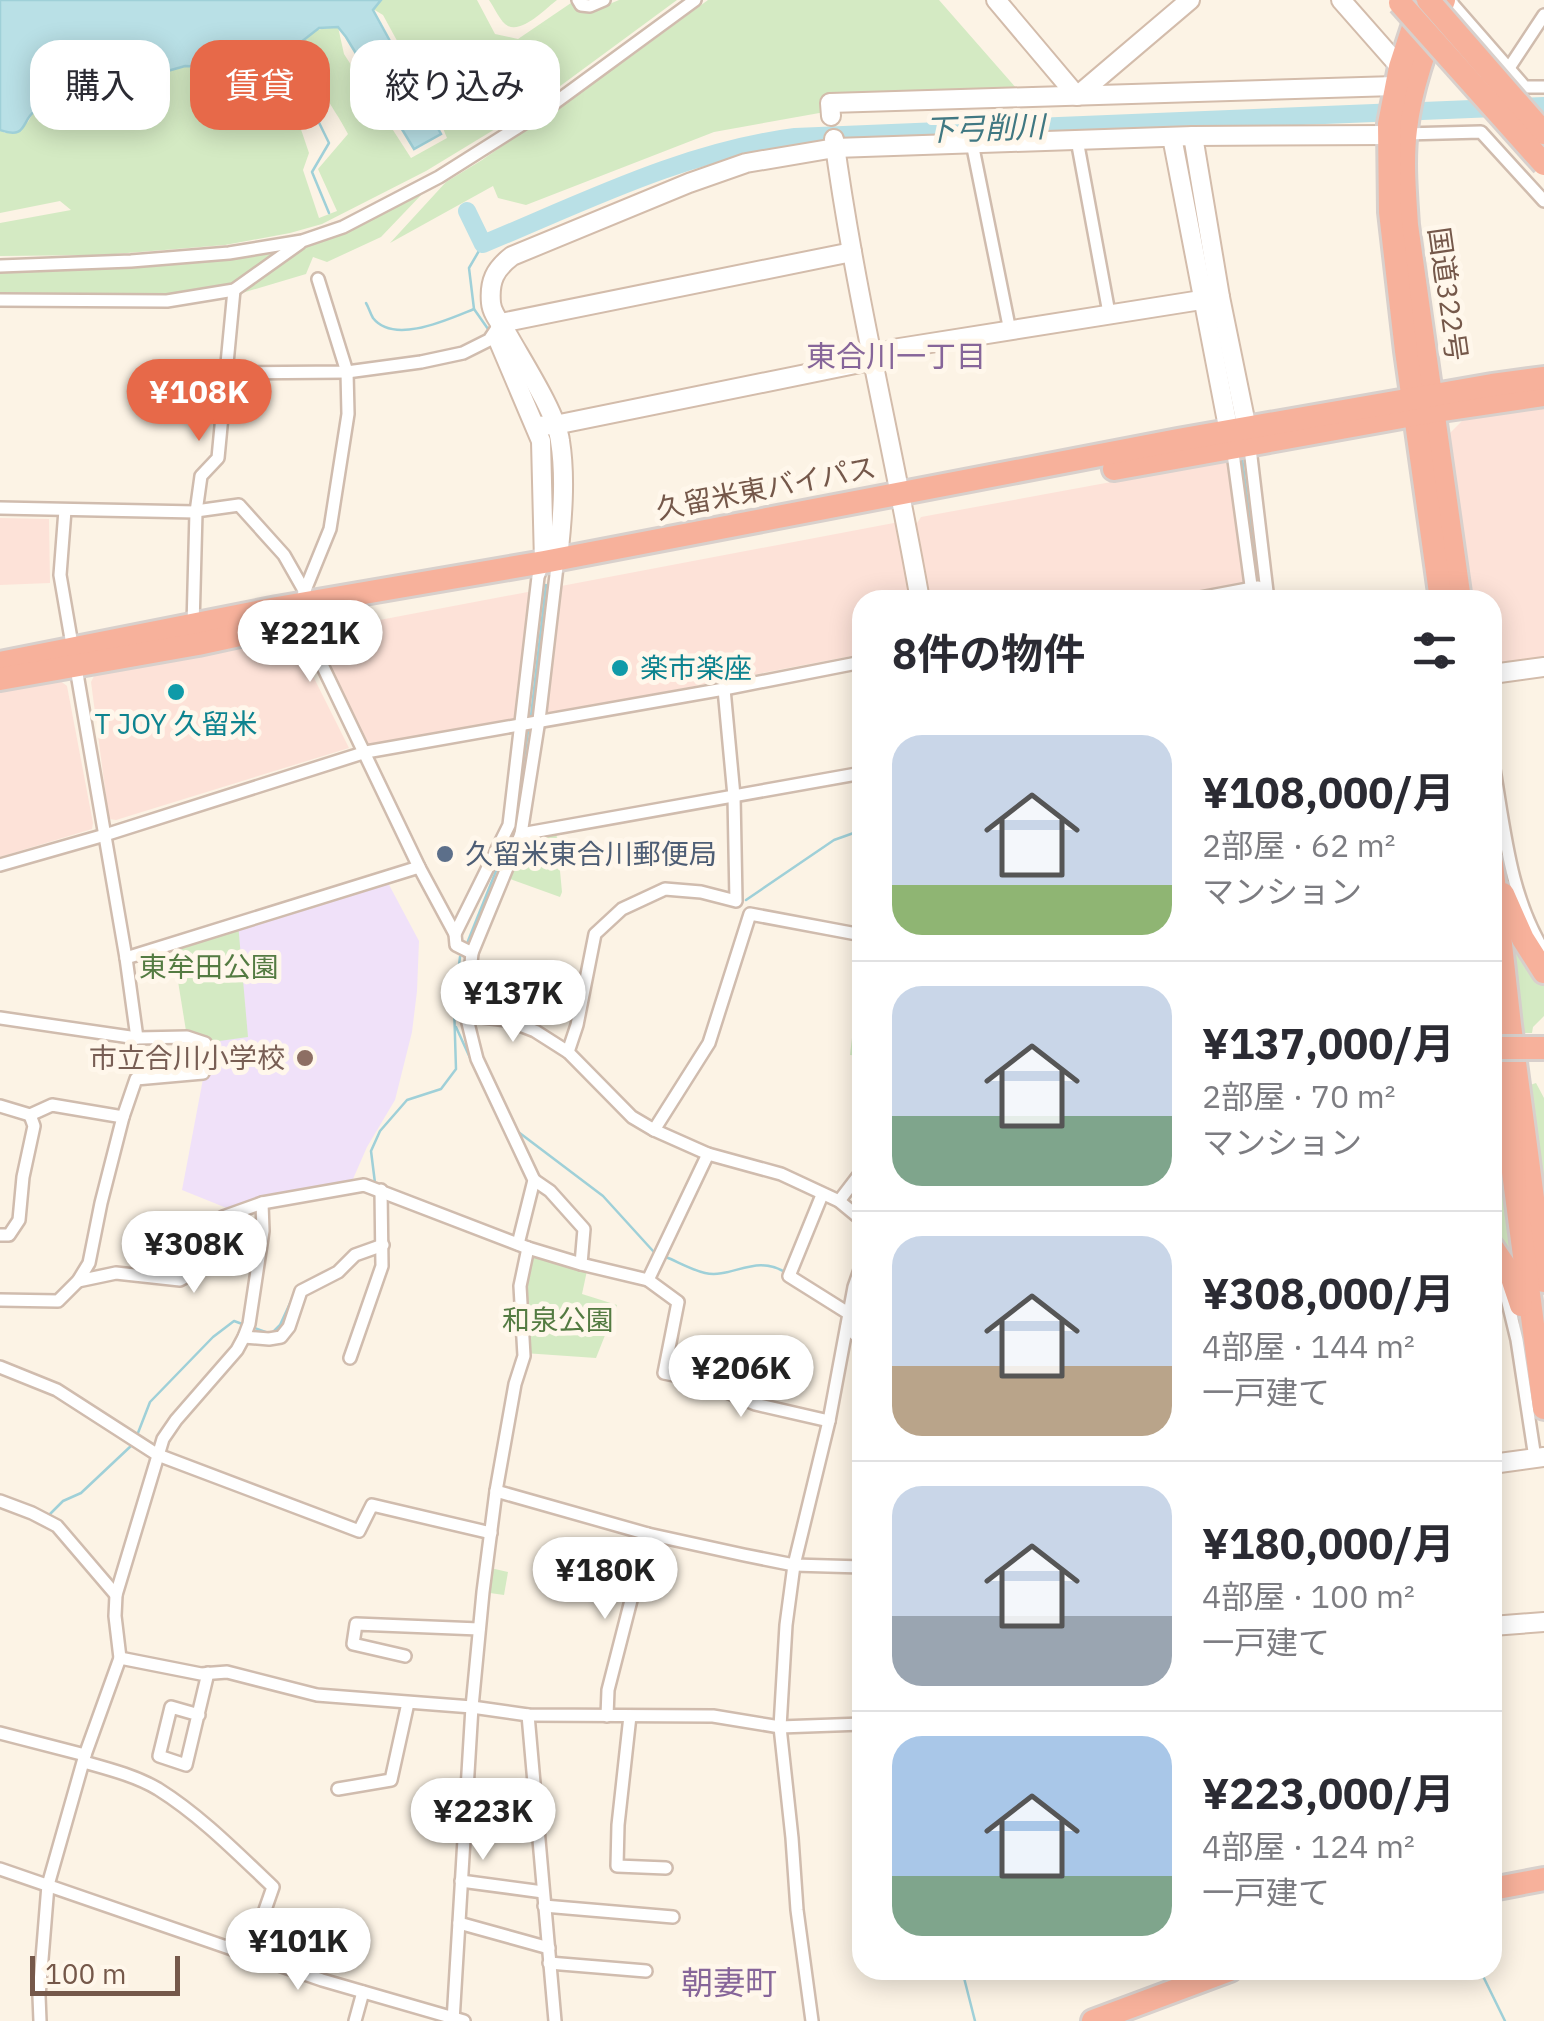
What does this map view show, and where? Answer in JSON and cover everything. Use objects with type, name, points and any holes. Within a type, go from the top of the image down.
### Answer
[{"type":"highway","name":"国道322号","points":[[1404,84],[1422,58],[1446,0]]},
{"type":"highway","name":"国道322号","points":[[1412,1],[1397,129],[1440,590]]},
{"type":"highway","points":[[1412,1],[1544,133]]},
{"type":"highway","points":[[1412,1],[1544,164]]},
{"type":"highway","name":"久留米東バイパス","points":[[0,679],[193,626],[549,568],[902,500],[1178,440],[1239,439],[1424,406],[1544,378]]},
{"type":"highway","name":"久留米東バイパス","points":[[1424,406],[1544,395]]},
{"type":"highway","name":"国道322号","points":[[1424,406],[1458,590]]},
{"type":"highway","name":"久留米東バイパス","points":[[0,662],[198,644],[302,606]]},
{"type":"highway","points":[[1502,890],[1544,972]]},
{"type":"highway","points":[[1502,953],[1544,1281]]},
{"type":"highway","points":[[1502,1037],[1544,1037]]},
{"type":"highway","points":[[1502,1048],[1544,1048]]},
{"type":"highway","points":[[1502,1084],[1544,1408]]},
{"type":"highway","points":[[1502,1156],[1504,1098]]},
{"type":"highway","points":[[1541,1249],[1544,1220]]},
{"type":"highway","points":[[1502,1259],[1536,1352]]},
{"type":"highway","points":[[1502,1888],[1543,1882]]},
{"type":"highway","points":[[1093,2021],[1203,1980]]},
{"type":"street","points":[[578,0],[581,5],[590,6],[604,0]]},
{"type":"street","points":[[0,266],[210,255],[302,241],[343,227],[438,177],[545,110],[695,0]]},
{"type":"street","points":[[996,0],[1077,96]]},
{"type":"street","points":[[1077,96],[1190,0]]},
{"type":"street","points":[[1341,0],[1404,84]]},
{"type":"street","points":[[1446,0],[1525,87],[1544,87]]},
{"type":"street","points":[[1509,68],[1544,15]]},
{"type":"street","points":[[918,590],[852,252],[830,103],[1404,84]]},
{"type":"street","points":[[542,426],[519,389],[494,332],[490,302],[499,266],[526,248],[746,163],[835,144],[1397,129],[1481,132],[1544,201]]},
{"type":"street","points":[[1193,136],[1212,298]]},
{"type":"street","points":[[1172,137],[1212,298],[1267,590]]},
{"type":"street","points":[[1077,140],[1109,314]]},
{"type":"street","points":[[972,143],[1010,331]]},
{"type":"street","points":[[0,300],[167,302],[234,290],[302,241]]},
{"type":"street","points":[[226,373],[347,372],[435,359],[463,352],[494,332],[852,252]]},
{"type":"street","points":[[302,606],[330,529],[348,414],[347,372],[318,279]]},
{"type":"street","points":[[193,626],[196,512],[201,476],[218,458],[234,290]]},
{"type":"street","points":[[542,426],[874,360],[893,349],[1212,298]]},
{"type":"street","points":[[494,332],[529,370],[542,426],[549,568],[540,720],[522,834],[472,953],[466,1014],[478,1059],[534,1180],[550,1191],[584,1229],[581,1264]]},
{"type":"street","points":[[1239,439],[1252,590]]},
{"type":"street","points":[[0,508],[196,512],[239,505],[284,555],[302,606],[419,867],[455,934],[456,945],[472,953]]},
{"type":"street","points":[[65,510],[60,575],[137,1038]]},
{"type":"street","points":[[455,934],[510,825],[522,725],[549,568]]},
{"type":"street","points":[[1259,590],[1266,586]]},
{"type":"street","points":[[0,865],[366,752],[852,664]]},
{"type":"street","points":[[1502,673],[1544,667]]},
{"type":"street","points":[[724,689],[734,796],[736,901]]},
{"type":"street","points":[[522,834],[852,775]]},
{"type":"street","points":[[1502,814],[1515,886],[1544,951]]},
{"type":"street","points":[[126,958],[419,867]]},
{"type":"street","points":[[568,1052],[595,934],[622,909],[665,888],[736,901],[750,914],[852,934]]},
{"type":"street","points":[[654,1130],[709,1043],[750,914]]},
{"type":"street","points":[[466,1014],[507,1020],[568,1052],[632,1117],[654,1130],[708,1154],[781,1174],[839,1201],[852,1212]]},
{"type":"street","points":[[0,1018],[137,1038],[188,1037],[205,1042],[203,1073],[136,1079],[123,1116],[88,1263],[78,1281],[58,1301],[0,1300]]},
{"type":"street","points":[[0,1106],[30,1114],[52,1105],[123,1116]]},
{"type":"street","points":[[0,1235],[9,1235],[19,1220],[34,1126],[30,1114]]},
{"type":"street","points":[[648,1280],[708,1154]]},
{"type":"street","points":[[0,1869],[322,1980],[457,2020],[459,1923],[479,1629],[496,1490],[524,1356],[520,1286],[534,1180]]},
{"type":"street","points":[[839,1201],[852,1184]]},
{"type":"street","points":[[78,1281],[116,1273],[180,1280],[202,1268],[223,1217],[262,1202],[350,1186],[376,1188],[523,1246],[648,1280],[678,1302],[664,1373],[698,1380],[755,1404],[829,1421]]},
{"type":"street","points":[[350,1358],[382,1266],[376,1188]]},
{"type":"street","points":[[822,1195],[789,1276],[852,1326]]},
{"type":"street","points":[[40,2021],[48,1885],[84,1758],[120,1658],[116,1595],[163,1439],[238,1350],[249,1324],[264,1231],[262,1202]]},
{"type":"street","points":[[244,1337],[281,1337],[308,1285],[338,1272],[355,1255],[383,1246]]},
{"type":"street","points":[[1502,1283],[1540,1458],[1502,1463]]},
{"type":"street","points":[[812,2021],[780,1727],[794,1565],[852,1304]]},
{"type":"street","points":[[0,1367],[57,1390],[158,1455],[359,1531],[372,1505],[491,1533]]},
{"type":"street","points":[[496,1490],[648,1534],[794,1565],[852,1567]]},
{"type":"street","points":[[0,1501],[57,1526],[116,1595]]},
{"type":"street","points":[[607,1716],[608,1690],[648,1534]]},
{"type":"street","points":[[1502,1615],[1544,1612]]},
{"type":"street","points":[[1502,1625],[1544,1622]]},
{"type":"street","points":[[406,1656],[353,1644],[356,1624],[479,1629]]},
{"type":"street","points":[[120,1658],[201,1674],[227,1672],[317,1696],[472,1707],[528,1716],[714,1716],[780,1727],[852,1724]]},
{"type":"street","points":[[199,1715],[171,1707],[160,1756],[186,1765],[199,1715],[208,1674]]},
{"type":"street","points":[[338,1789],[391,1780],[408,1703]]},
{"type":"street","points":[[528,1716],[555,2021]]},
{"type":"street","points":[[630,1716],[617,1866],[666,1868]]},
{"type":"street","points":[[0,1733],[84,1758],[155,1787],[210,1829],[273,1887],[246,1953]]},
{"type":"street","points":[[462,1881],[543,1892]]},
{"type":"street","points":[[544,1906],[674,1917]]},
{"type":"street","points":[[459,1923],[548,1948]]},
{"type":"street","points":[[549,1963],[646,1971]]},
{"type":"street","points":[[356,2021],[363,1992]]},
{"type":"shaded area","points":[[1544,404],[1544,661],[1502,666],[1502,590],[1467,590],[1449,434],[1470,413]]},
{"type":"shaded area","points":[[1231,460],[1248,587],[922,590],[913,529],[921,517]]},
{"type":"shaded area","points":[[0,518],[49,519],[50,583],[0,585]]},
{"type":"shaded area","points":[[899,522],[912,590],[852,590],[852,656],[543,715],[556,587]]},
{"type":"shaded area","points":[[533,591],[520,722],[367,748],[311,633]]},
{"type":"shaded area","points":[[293,636],[349,748],[109,819],[91,682],[95,674]]},
{"type":"shaded area","points":[[59,680],[67,686],[92,829],[0,857],[0,691]]},
{"type":"shaded area","name":"市立合川小学校","points":[[387,881],[419,941],[417,991],[412,1032],[395,1100],[353,1179],[274,1195],[229,1209],[182,1190],[203,1079],[205,1043],[238,923]]},
{"type":"green space","points":[[381,0],[477,0],[495,34],[518,39],[571,3],[588,13],[619,0],[677,0],[560,86],[560,40],[397,40],[383,15],[373,9]]},
{"type":"green space","points":[[489,0],[557,0],[527,23],[514,27],[503,22]]},
{"type":"green space","points":[[708,0],[939,0],[1017,89],[825,112],[714,132],[526,205],[498,198],[493,186],[390,243],[446,182],[525,130],[560,130],[560,106]]},
{"type":"green space","points":[[338,27],[350,63],[350,130],[393,130],[411,158],[447,138],[444,130],[493,130],[426,171],[322,224],[290,233],[225,245],[103,255],[0,256],[0,223],[71,210],[60,201],[0,213],[0,130],[5,133],[30,118],[30,130],[170,130],[170,70],[185,66],[190,66],[190,130],[301,130],[309,153],[303,170],[319,218],[337,211],[318,169],[348,134],[330,104],[330,40],[302,40],[318,30]]},
{"type":"green space","points":[[424,192],[381,237],[327,262],[313,257],[306,274],[242,293],[308,246],[358,227]]},
{"type":"green space","points":[[282,252],[232,284],[171,299],[0,297],[0,273]]},
{"type":"green space","points":[[556,829],[560,897],[502,876],[521,834]]},
{"type":"green space","points":[[1503,906],[1544,980],[1544,1016],[1532,1033],[1523,1033],[1518,1021]]},
{"type":"green space","name":"東牟田公園","points":[[238,923],[248,1037],[205,1043],[187,1037],[172,944]]},
{"type":"green space","points":[[1536,1083],[1544,1098],[1541,1202],[1528,1111],[1530,1085]]},
{"type":"green space","points":[[1502,1156],[1527,1342],[1513,1293],[1502,1274]]},
{"type":"green space","name":"和泉公園","points":[[528,1248],[588,1266],[582,1294],[617,1305],[596,1358],[524,1353],[520,1286]]},
{"type":"green space","points":[[486,1567],[508,1572],[504,1595],[483,1592]]},
{"type":"water","points":[[0,0],[381,0],[373,10],[389,40],[350,40],[350,44],[338,27],[319,28],[304,40],[190,40],[190,66],[170,70],[170,40],[30,40],[30,117],[20,131],[0,130]]},
{"type":"water","points":[[402,130],[439,130],[441,134],[414,149]]},
{"type":"waterway","name":"下弓削川","points":[[467,211],[483,244],[675,166],[795,137],[1544,106]]},
{"type":"waterway","points":[[1178,122],[1180,130]]},
{"type":"waterway","points":[[323,130],[329,143],[312,172],[329,213]]},
{"type":"waterway","points":[[1182,143],[1206,268]]},
{"type":"waterway","points":[[483,244],[469,268],[474,309],[488,329]]},
{"type":"waterway","points":[[366,303],[382,326],[408,330],[474,309]]},
{"type":"waterway","points":[[1242,458],[1258,584]]},
{"type":"waterway","points":[[531,716],[546,585]]},
{"type":"waterway","points":[[515,818],[528,732]]},
{"type":"waterway","points":[[468,941],[512,831]]},
{"type":"waterway","points":[[746,900],[834,840],[852,834]]},
{"type":"waterway","points":[[375,1183],[371,1151],[380,1131],[407,1100],[441,1089],[456,1069],[454,1005],[460,957]]},
{"type":"waterway","points":[[456,1027],[479,1073]]},
{"type":"waterway","points":[[513,1123],[517,1131],[603,1196],[658,1253]]},
{"type":"waterway","points":[[376,1206],[376,1223]]},
{"type":"waterway","points":[[666,1257],[705,1273],[764,1265],[786,1273]]},
{"type":"waterway","points":[[252,1327],[271,1334],[280,1325],[292,1299]]},
{"type":"waterway","points":[[136,1438],[150,1402],[213,1337],[234,1321],[245,1325]]},
{"type":"waterway","points":[[48,1516],[63,1501],[81,1493],[132,1445]]},
{"type":"waterway","points":[[965,1980],[975,2021]]},
{"type":"waterway","points":[[1485,1980],[1505,2021]]},
{"type":"place","name":"楽市楽座","points":[[620,668]]},
{"type":"place","name":"T JOY 久留米","points":[[176,692]]},
{"type":"place","name":"久留米東合川郵便局","points":[[445,854]]},
{"type":"place","name":"市立合川小学校","points":[[305,1058]]},
{"type":"district","name":"東合川一丁目","points":[[896,357]]},
{"type":"district","name":"朝妻町","points":[[729,1983]]}]
